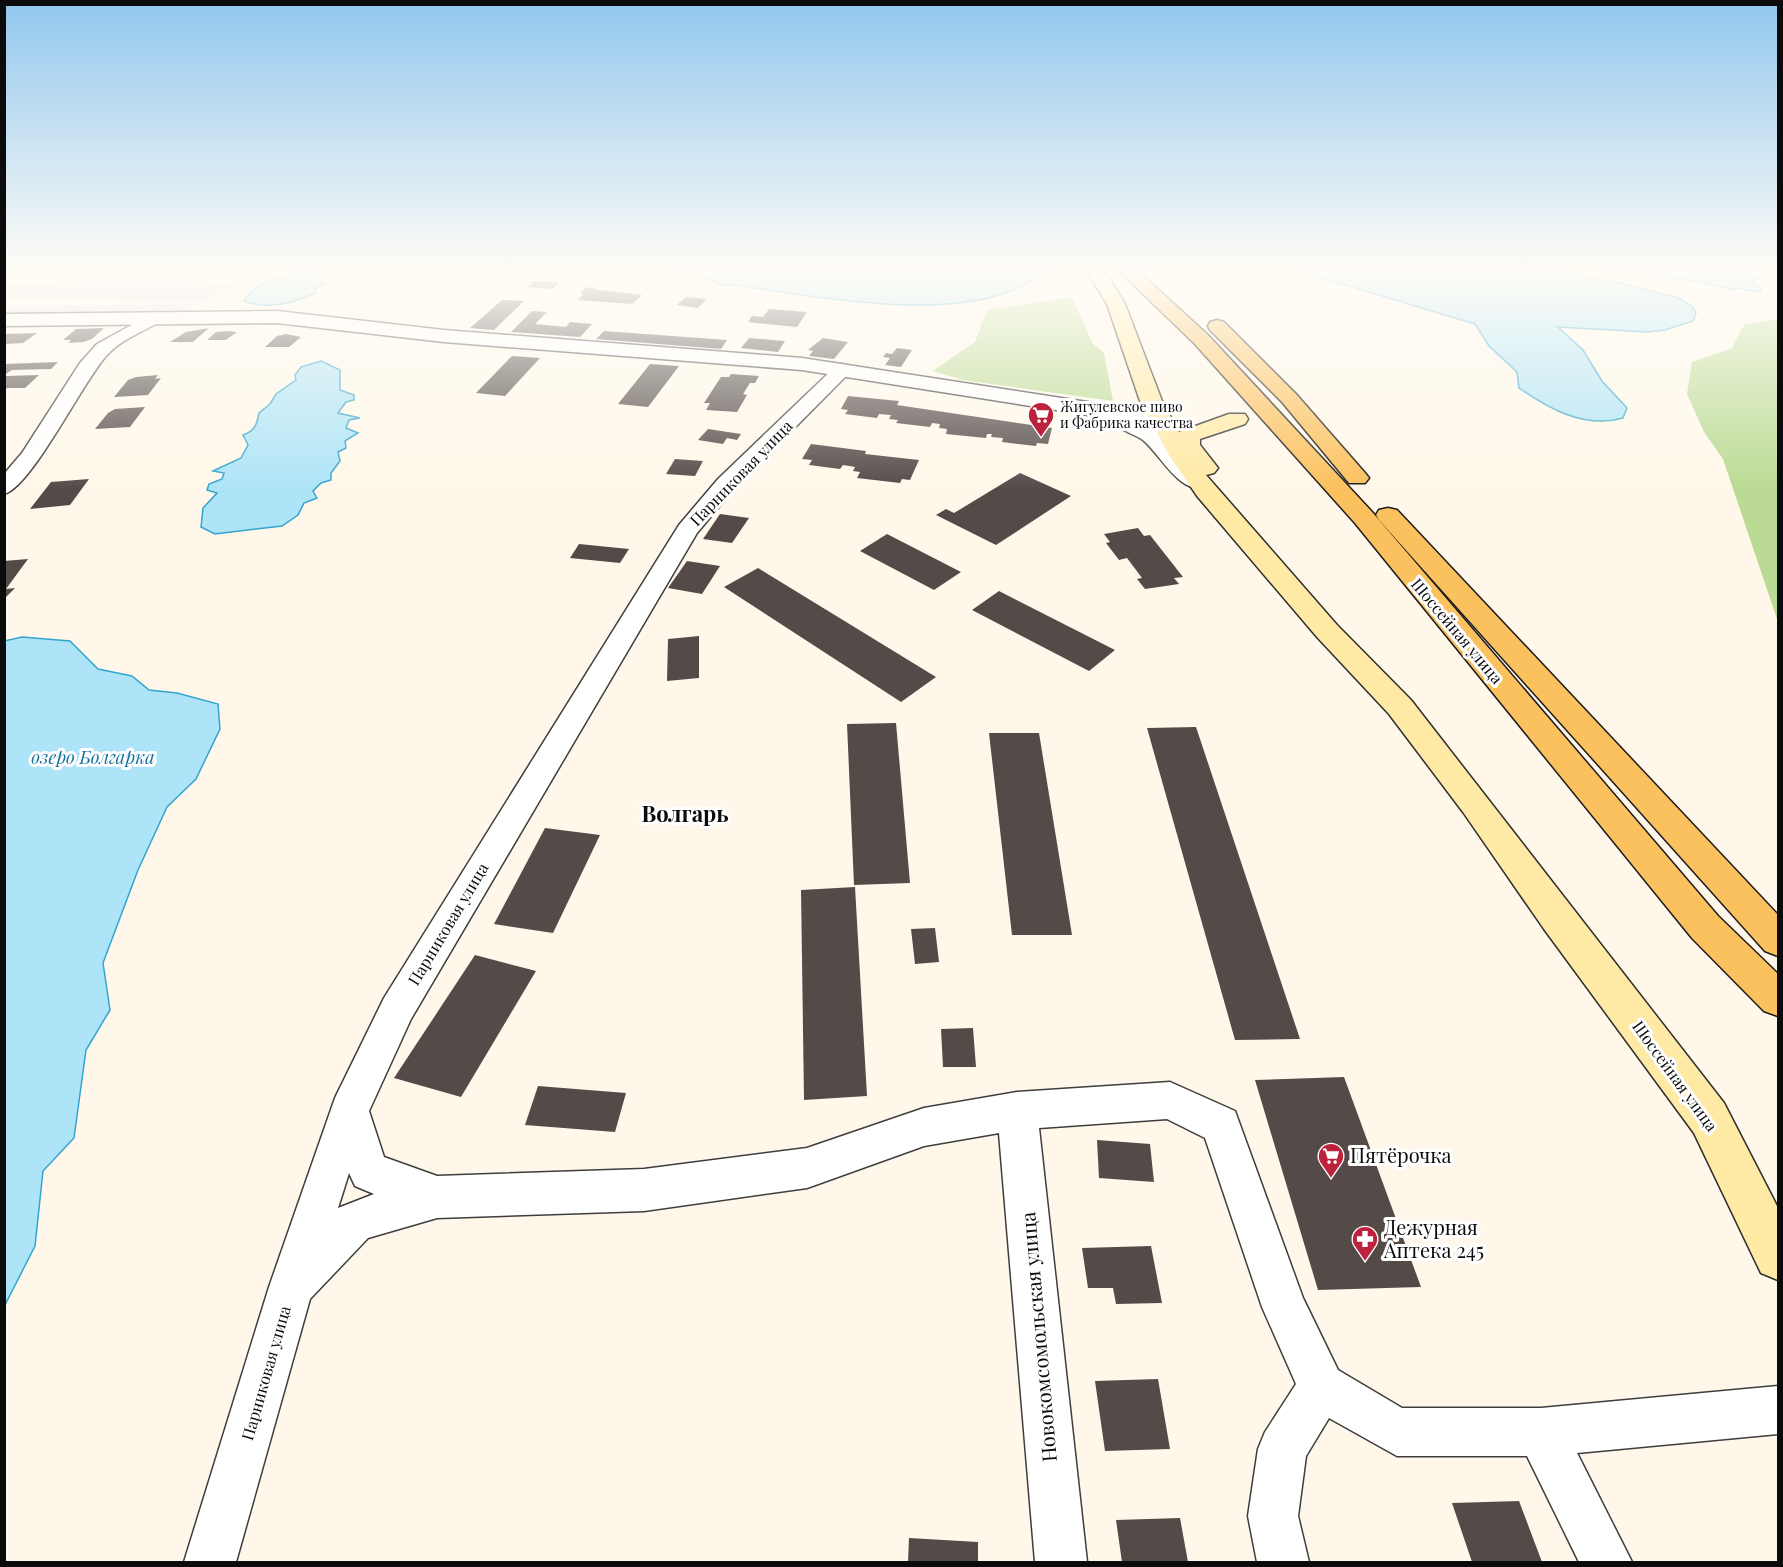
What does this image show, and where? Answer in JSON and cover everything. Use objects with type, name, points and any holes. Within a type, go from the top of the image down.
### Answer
[{"type":"main road","name":"Шоссейная улица","points":[[1128,344],[1159,420],[1200,483],[1327,631],[1400,706],[1475,802],[1557,918],[1709,1118],[1779,1256]]},
{"type":"main road","name":"Шоссейная улица","points":[[1207,344],[1289,416],[1386,512],[1743,906],[1779,940]]},
{"type":"main road","name":"Шоссейная улица","points":[[1236,344],[1252,359],[1289,416],[1364,518],[1705,927],[1779,999]]},
{"type":"main road","points":[[1159,420],[1289,416]]},
{"type":"main road","name":"Шоссейная улица","points":[[1232,521],[1216,483],[1187,439],[1188,435],[1196,430],[1237,419]]},
{"type":"street","points":[[4,488],[30,456],[86,367],[109,344]]},
{"type":"street","points":[[546,344],[773,362],[842,370],[1159,420]]},
{"type":"street","name":"Шоссейная улица","points":[[1104,413],[1131,409],[1144,403],[1146,399],[1128,344]]},
{"type":"street","name":"Парниковая улица","points":[[210,1563],[291,1287],[349,1111],[397,1009],[687,530],[726,484],[842,370]]},
{"type":"street","points":[[1104,413],[1152,436],[1173,462],[1200,483]]},
{"type":"street","points":[[291,1287],[355,1221],[437,1197],[644,1190],[807,1168],[924,1127],[1017,1111],[1170,1100],[1221,1125],[1284,1307],[1321,1387],[1397,1432],[1540,1432],[1779,1410]]},
{"type":"street","points":[[349,1111],[369,1172],[437,1197]]},
{"type":"street","name":"Новокомсомольская улица","points":[[1017,1111],[1061,1563]]},
{"type":"street","points":[[1283,1563],[1273,1516],[1282,1449],[1321,1387]]},
{"type":"street","points":[[1540,1432],[1606,1563]]},
{"type":"green space","points":[[972,344],[1093,344],[1104,353],[1113,401],[963,380],[933,371]]},
{"type":"green space","points":[[1734,344],[1778,344],[1778,622],[1723,459],[1704,432],[1687,394],[1692,362],[1732,348]]},
{"type":"water","points":[[1488,344],[1577,344],[1583,350],[1602,381],[1627,408],[1623,418],[1595,421],[1555,410],[1519,388],[1517,372]]},
{"type":"water","points":[[321,361],[340,370],[340,390],[354,395],[354,400],[346,402],[338,413],[360,418],[349,420],[346,428],[358,433],[345,441],[346,448],[338,452],[340,461],[331,473],[331,480],[321,483],[313,491],[317,498],[304,503],[298,515],[282,526],[215,534],[201,527],[203,508],[217,493],[207,490],[209,484],[222,479],[224,473],[213,471],[241,458],[248,445],[243,435],[255,427],[259,413],[270,404],[276,394],[296,380],[295,375],[301,367]]},
{"type":"water","name":"озеро Болгарка","points":[[22,637],[70,641],[98,669],[132,676],[149,690],[177,693],[218,704],[220,729],[196,779],[167,807],[138,870],[103,963],[110,1010],[86,1050],[74,1138],[43,1171],[35,1246],[5,1305],[4,641]]},
{"type":"building","points":[[268,344],[292,344],[289,347],[265,347]]},
{"type":"building","points":[[660,344],[724,344],[721,349]]},
{"type":"building","points":[[744,344],[783,344],[778,352],[741,348]]},
{"type":"building","points":[[815,344],[846,344],[834,359],[809,356],[813,351],[808,350]]},
{"type":"building","points":[[897,348],[912,350],[901,367],[885,365],[890,358],[883,357],[886,353],[892,354]]},
{"type":"building","points":[[512,356],[540,358],[505,396],[476,393]]},
{"type":"building","points":[[58,362],[51,369],[12,370],[4,375],[4,364]]},
{"type":"building","points":[[650,364],[679,366],[648,407],[618,404]]},
{"type":"building","points":[[731,374],[759,376],[755,383],[750,383],[743,394],[747,395],[737,412],[706,410],[710,403],[704,403],[721,377],[729,377]]},
{"type":"building","points":[[39,375],[25,388],[7,388],[4,391],[6,376]]},
{"type":"building","points":[[158,375],[155,379],[161,378],[148,395],[114,397],[128,380]]},
{"type":"building","points":[[848,396],[899,401],[897,405],[1052,428],[1048,444],[1037,443],[1036,446],[1002,442],[1003,438],[991,437],[992,434],[987,434],[986,438],[946,434],[947,429],[939,428],[940,424],[932,423],[930,427],[896,423],[898,420],[889,419],[891,415],[879,414],[877,418],[845,414],[848,410],[841,409]]},
{"type":"building","points":[[145,407],[130,427],[95,429],[108,413],[115,409]]},
{"type":"building","points":[[708,429],[741,434],[737,440],[727,438],[723,444],[698,440]]},
{"type":"building","points":[[811,444],[866,451],[865,454],[919,460],[910,480],[902,479],[900,483],[857,478],[860,472],[853,471],[855,467],[843,465],[840,469],[809,465],[812,460],[802,459]]},
{"type":"building","points":[[675,459],[703,461],[695,476],[666,474]]},
{"type":"building","points":[[1020,473],[1071,496],[996,545],[936,515],[946,509],[954,513]]},
{"type":"building","points":[[89,479],[70,505],[30,509],[51,482]]},
{"type":"building","points":[[720,514],[749,518],[732,543],[703,539]]},
{"type":"building","points":[[1138,528],[1144,536],[1150,535],[1183,577],[1174,578],[1179,584],[1145,589],[1137,579],[1142,578],[1127,558],[1119,560],[1106,543],[1110,542],[1104,534]]},
{"type":"building","points":[[887,534],[961,572],[934,590],[860,551]]},
{"type":"building","points":[[579,544],[629,549],[620,563],[570,558]]},
{"type":"building","points":[[28,559],[6,589],[15,588],[4,599],[4,561]]},
{"type":"building","points":[[687,561],[720,566],[702,594],[668,588]]},
{"type":"building","points":[[758,568],[936,677],[901,702],[724,587]]},
{"type":"building","points":[[999,591],[1115,650],[1089,671],[972,610]]},
{"type":"building","points":[[699,636],[699,678],[667,681],[668,639]]},
{"type":"building","points":[[896,723],[910,883],[854,885],[847,724]]},
{"type":"building","points":[[1196,727],[1300,1039],[1235,1040],[1147,728]]},
{"type":"building","points":[[989,733],[1039,733],[1072,935],[1012,935]]},
{"type":"building","points":[[545,828],[600,835],[553,933],[494,924]]},
{"type":"building","points":[[855,887],[867,1096],[804,1100],[801,890]]},
{"type":"building","points":[[935,928],[939,962],[915,964],[911,929]]},
{"type":"building","points":[[475,955],[536,971],[461,1097],[394,1078]]},
{"type":"building","points":[[973,1028],[976,1067],[943,1067],[941,1029]]},
{"type":"building","points":[[1344,1077],[1421,1287],[1318,1290],[1255,1080]]},
{"type":"building","points":[[538,1086],[626,1093],[615,1132],[525,1125]]},
{"type":"building","points":[[1097,1140],[1150,1144],[1154,1182],[1099,1178]]},
{"type":"building","points":[[1151,1246],[1162,1303],[1116,1304],[1113,1288],[1088,1288],[1082,1248]]},
{"type":"building","points":[[1158,1379],[1170,1449],[1105,1451],[1095,1381]]},
{"type":"building","points":[[1519,1501],[1542,1562],[1472,1562],[1452,1503]]},
{"type":"building","points":[[1180,1518],[1188,1562],[1122,1562],[1116,1520]]},
{"type":"building","points":[[909,1538],[978,1542],[978,1562],[908,1562]]},
{"type":"place","name":"Жигулевское пиво и Фабрика качества","points":[[1041,438]]},
{"type":"place","name":"Пятёрочка","points":[[1331,1179]]},
{"type":"place","name":"Дежурная Аптека 245","points":[[1365,1262]]},
{"type":"district","name":"Волгарь","points":[[685,814]]}]
